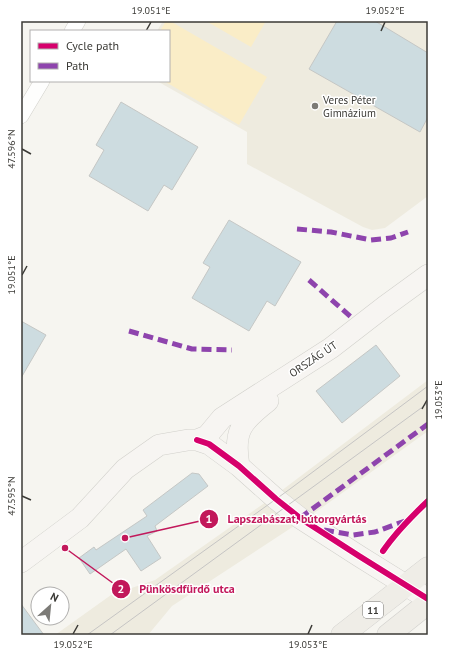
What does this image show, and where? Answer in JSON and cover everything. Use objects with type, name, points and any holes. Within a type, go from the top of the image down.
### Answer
[{"type":"main road","name":"ORSZÁG ÚT","points":[[197,440],[207,436],[222,418],[331,348],[428,275]]},
{"type":"main road","points":[[239,466],[236,450],[237,437],[243,426],[250,416],[279,392],[306,365]]},
{"type":"main road","points":[[21,562],[80,518],[125,470],[160,445],[188,440],[197,440],[209,444],[239,466],[300,518],[428,598]]},
{"type":"main road","name":"11","points":[[342,635],[428,568]]},
{"type":"main road","name":"11","points":[[388,635],[428,603]]},
{"type":"street","points":[[73,30],[78,21]]},
{"type":"street","points":[[21,116],[41,82]]},
{"type":"shaded area","name":"Veres Péter Gimnázium","points":[[163,21],[428,21],[428,196],[385,228],[372,230],[363,227],[247,164],[247,132],[159,82],[170,82],[170,30],[158,30]]},
{"type":"shaded area","points":[[166,21],[170,21],[267,77],[239,125],[166,82],[170,82],[170,30],[161,30]]},
{"type":"shaded area","points":[[206,21],[266,21],[251,47]]},
{"type":"shaded area","points":[[428,380],[428,431],[320,509],[172,606],[148,635],[55,635],[68,626],[70,626],[70,624],[111,595],[155,580],[273,497]]},
{"type":"building","points":[[337,21],[375,21],[428,53],[428,117],[420,132],[309,69]]},
{"type":"building","points":[[121,102],[198,147],[172,190],[164,185],[148,211],[89,176],[104,150],[96,145]]},
{"type":"building","points":[[229,220],[301,262],[275,306],[267,301],[249,331],[192,298],[210,267],[203,263]]},
{"type":"building","points":[[21,321],[46,335],[21,378]]},
{"type":"building","points":[[376,345],[400,376],[342,423],[316,391]]},
{"type":"building","points":[[192,473],[199,474],[208,486],[155,526],[157,531],[147,536],[161,558],[141,571],[126,549],[90,574],[79,558],[94,547],[96,550],[147,516],[143,510]]},
{"type":"building","points":[[21,604],[30,616],[30,626],[37,626],[44,635],[21,635]]},
{"type":"tram line","points":[[87,635],[290,489],[428,386]]},
{"type":"tram line","points":[[110,635],[428,403]]},
{"type":"marked path","points":[[297,229],[331,232],[371,240],[391,238],[408,232]]},
{"type":"marked path","points":[[309,280],[351,317]]},
{"type":"marked path","points":[[129,331],[192,349],[232,350]]},
{"type":"marked path","points":[[300,518],[428,424]]},
{"type":"marked path","points":[[324,530],[353,535],[375,532],[405,521]]},
{"type":"cycle path","points":[[197,440],[209,444],[239,466],[300,518],[428,599]]},
{"type":"cycle path","points":[[383,551],[393,537],[428,501]]},
{"type":"place","name":"Veres Péter Gimnázium","points":[[315,106]]},
{"type":"place","name":"Lapszabászat, bútorgyártás","points":[[125,538]]},
{"type":"place","name":"Pünkösdfürdő utca","points":[[65,548]]}]
